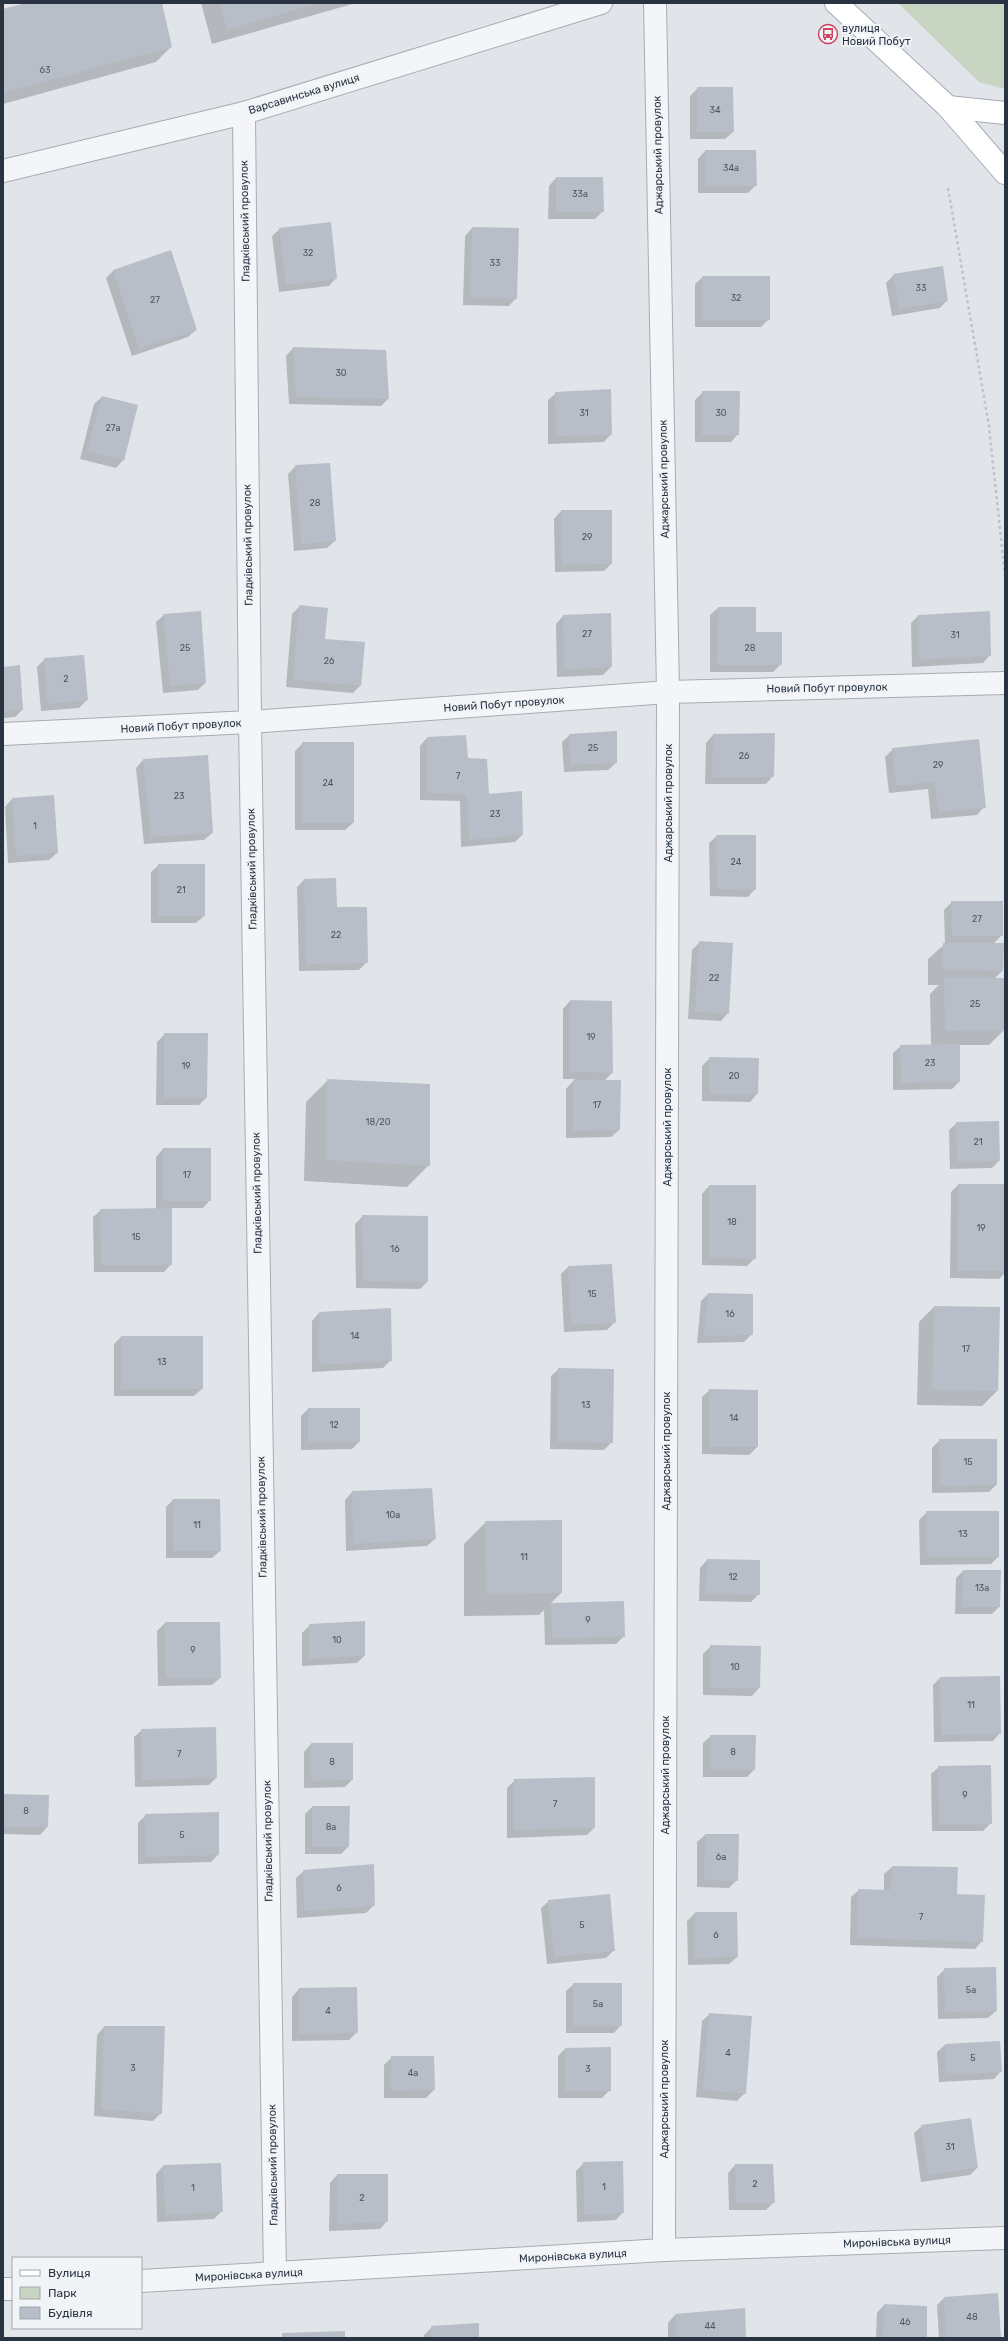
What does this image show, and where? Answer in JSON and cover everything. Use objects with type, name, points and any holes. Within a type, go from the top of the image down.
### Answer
[{"type":"main road","points":[[836,3],[948,107],[1005,173]]},
{"type":"main road","points":[[948,107],[1005,113]]},
{"type":"street","name":"Варсавинська вулиця","points":[[3,171],[244,113],[601,3]]},
{"type":"street","name":"Аджарський провулок","points":[[655,3],[668,692],[664,2250]]},
{"type":"street","name":"Гладківський провулок","points":[[244,113],[250,722],[274,2273]]},
{"type":"street","name":"Новий Побут провулок","points":[[3,734],[250,722],[668,692],[1005,683]]},
{"type":"street","name":"Миронівська вулиця","points":[[142,2281],[664,2250],[1005,2238]]},
{"type":"path","points":[[948,188],[989,426],[1005,576]]},
{"type":"green space","points":[[898,3],[1005,3],[1005,89],[979,82]]},
{"type":"building","points":[[26,3],[162,3],[172,47],[3,93],[3,9]]},
{"type":"building","points":[[220,3],[319,3],[227,30]]},
{"type":"building","points":[[697,87],[733,87],[734,132],[697,132]]},
{"type":"building","points":[[705,150],[756,150],[757,186],[705,186]]},
{"type":"building","points":[[556,177],[603,177],[604,212],[556,212]]},
{"type":"building","points":[[331,222],[337,279],[286,285],[279,228]]},
{"type":"building","points":[[472,227],[519,228],[517,299],[470,298]]},
{"type":"building","points":[[171,250],[197,330],[139,349],[113,270]]},
{"type":"building","points":[[943,266],[948,301],[899,309],[893,274]]},
{"type":"building","points":[[702,276],[770,276],[770,320],[702,320]]},
{"type":"building","points":[[293,347],[386,350],[389,399],[296,397]]},
{"type":"building","points":[[611,389],[612,435],[556,436],[555,392]]},
{"type":"building","points":[[702,391],[740,391],[739,435],[702,435]]},
{"type":"building","points":[[102,396],[138,405],[124,461],[87,451]]},
{"type":"building","points":[[330,463],[336,541],[301,544],[295,465]]},
{"type":"building","points":[[561,510],[612,510],[612,564],[562,565]]},
{"type":"building","points":[[299,605],[328,608],[325,639],[365,642],[361,686],[293,680]]},
{"type":"building","points":[[718,607],[756,607],[756,632],[782,632],[782,665],[717,665]]},
{"type":"building","points":[[201,611],[206,683],[170,686],[163,614]]},
{"type":"building","points":[[990,611],[991,656],[919,660],[918,615]]},
{"type":"building","points":[[611,613],[612,667],[564,670],[563,615]]},
{"type":"building","points":[[84,655],[88,700],[48,704],[44,658]]},
{"type":"building","points":[[20,665],[23,710],[3,712],[3,667]]},
{"type":"building","points":[[617,731],[617,763],[571,765],[569,734]]},
{"type":"building","points":[[775,733],[774,777],[712,777],[713,734]]},
{"type":"building","points":[[466,735],[468,758],[487,759],[489,794],[522,791],[523,835],[469,840],[467,794],[427,793],[427,737]]},
{"type":"building","points":[[979,739],[986,808],[938,812],[935,782],[896,786],[892,748]]},
{"type":"building","points":[[302,742],[354,742],[354,823],[302,823]]},
{"type":"building","points":[[208,755],[213,833],[151,837],[143,759]]},
{"type":"building","points":[[54,795],[58,853],[16,856],[12,798]]},
{"type":"building","points":[[716,835],[756,835],[756,890],[717,889]]},
{"type":"building","points":[[158,864],[205,864],[205,916],[158,916]]},
{"type":"building","points":[[336,878],[337,907],[367,907],[368,963],[306,964],[304,879]]},
{"type":"building","points":[[951,901],[1003,901],[1003,936],[952,936]]},
{"type":"building","points":[[699,941],[733,943],[729,1014],[695,1012]]},
{"type":"building","points":[[943,943],[1004,943],[1003,971],[943,970]]},
{"type":"building","points":[[944,978],[1004,978],[1005,1030],[945,1031]]},
{"type":"building","points":[[570,1000],[612,1001],[613,1073],[570,1072]]},
{"type":"building","points":[[164,1033],[208,1033],[207,1098],[164,1098]]},
{"type":"building","points":[[960,1044],[960,1082],[901,1083],[900,1045]]},
{"type":"building","points":[[709,1057],[759,1058],[758,1094],[709,1094]]},
{"type":"building","points":[[327,1079],[430,1084],[430,1166],[326,1160]]},
{"type":"building","points":[[573,1080],[621,1080],[620,1130],[573,1131]]},
{"type":"building","points":[[999,1121],[1000,1161],[957,1162],[956,1122]]},
{"type":"building","points":[[163,1148],[211,1148],[211,1201],[163,1201]]},
{"type":"building","points":[[958,1184],[1005,1184],[1005,1271],[957,1271]]},
{"type":"building","points":[[709,1185],[756,1185],[756,1259],[709,1258]]},
{"type":"building","points":[[172,1208],[172,1265],[101,1265],[100,1209]]},
{"type":"building","points":[[362,1215],[428,1216],[428,1282],[363,1281]]},
{"type":"building","points":[[612,1264],[616,1323],[571,1325],[568,1266]]},
{"type":"building","points":[[708,1293],[753,1294],[753,1335],[704,1336]]},
{"type":"building","points":[[934,1306],[1000,1307],[998,1391],[932,1390]]},
{"type":"building","points":[[391,1308],[392,1361],[319,1365],[319,1312]]},
{"type":"building","points":[[121,1336],[203,1336],[203,1389],[121,1389]]},
{"type":"building","points":[[558,1368],[614,1369],[613,1443],[557,1442]]},
{"type":"building","points":[[709,1389],[758,1390],[758,1447],[709,1447]]},
{"type":"building","points":[[308,1408],[360,1408],[360,1442],[308,1442]]},
{"type":"building","points":[[939,1439],[997,1439],[997,1485],[940,1486]]},
{"type":"building","points":[[432,1488],[436,1539],[353,1544],[352,1491]]},
{"type":"building","points":[[173,1499],[220,1499],[221,1551],[173,1551]]},
{"type":"building","points":[[926,1511],[999,1511],[999,1557],[927,1557]]},
{"type":"building","points":[[562,1520],[562,1593],[486,1594],[485,1521]]},
{"type":"building","points":[[707,1559],[760,1560],[760,1595],[706,1594]]},
{"type":"building","points":[[963,1570],[1001,1570],[1000,1607],[962,1607]]},
{"type":"building","points":[[624,1601],[625,1637],[552,1638],[551,1603]]},
{"type":"building","points":[[365,1621],[365,1656],[309,1659],[309,1624]]},
{"type":"building","points":[[165,1622],[220,1622],[221,1678],[165,1678]]},
{"type":"building","points":[[710,1645],[761,1646],[760,1688],[710,1688]]},
{"type":"building","points":[[1000,1676],[1001,1734],[941,1735],[940,1677]]},
{"type":"building","points":[[216,1727],[217,1778],[142,1780],[141,1729]]},
{"type":"building","points":[[710,1735],[756,1735],[755,1770],[710,1770]]},
{"type":"building","points":[[311,1743],[353,1743],[353,1780],[311,1781]]},
{"type":"building","points":[[991,1765],[992,1824],[939,1824],[938,1766]]},
{"type":"building","points":[[595,1777],[595,1828],[514,1830],[514,1779]]},
{"type":"building","points":[[3,1794],[49,1795],[48,1827],[3,1827]]},
{"type":"building","points":[[312,1806],[350,1806],[349,1847],[312,1847]]},
{"type":"building","points":[[219,1812],[219,1855],[145,1857],[145,1814]]},
{"type":"building","points":[[705,1834],[739,1834],[738,1881],[704,1880]]},
{"type":"building","points":[[374,1864],[375,1906],[304,1911],[303,1870]]},
{"type":"building","points":[[892,1866],[958,1867],[957,1894],[985,1895],[983,1942],[857,1938],[858,1889],[891,1890]]},
{"type":"building","points":[[610,1894],[615,1951],[554,1957],[548,1900]]},
{"type":"building","points":[[695,1912],[737,1912],[738,1957],[695,1958]]},
{"type":"building","points":[[996,1967],[997,2011],[945,2012],[944,1968]]},
{"type":"building","points":[[573,1983],[622,1983],[622,2026],[573,2026]]},
{"type":"building","points":[[357,1987],[358,2033],[299,2034],[299,1988]]},
{"type":"building","points":[[709,2013],[752,2016],[746,2094],[703,2090]]},
{"type":"building","points":[[104,2026],[165,2026],[162,2114],[101,2109]]},
{"type":"building","points":[[1000,2041],[1002,2072],[946,2075],[945,2044]]},
{"type":"building","points":[[611,2047],[611,2091],[565,2091],[565,2048]]},
{"type":"building","points":[[391,2056],[434,2056],[435,2090],[391,2091]]},
{"type":"building","points":[[971,2118],[978,2168],[928,2175],[921,2125]]},
{"type":"building","points":[[623,2161],[624,2213],[584,2215],[583,2162]]},
{"type":"building","points":[[221,2163],[223,2212],[165,2215],[163,2165]]},
{"type":"building","points":[[735,2164],[773,2164],[775,2203],[736,2203]]},
{"type":"building","points":[[337,2174],[388,2174],[388,2222],[337,2224]]},
{"type":"building","points":[[998,2293],[1001,2338],[946,2338],[944,2297]]},
{"type":"building","points":[[884,2304],[927,2306],[927,2338],[883,2338]]},
{"type":"building","points":[[745,2308],[746,2338],[676,2338],[675,2314]]},
{"type":"building","points":[[479,2323],[479,2338],[431,2338],[431,2326]]},
{"type":"building","points":[[345,2331],[345,2338],[282,2338],[282,2333]]},
{"type":"place","name":"вулиця Новий Побут","points":[[828,34]]}]
